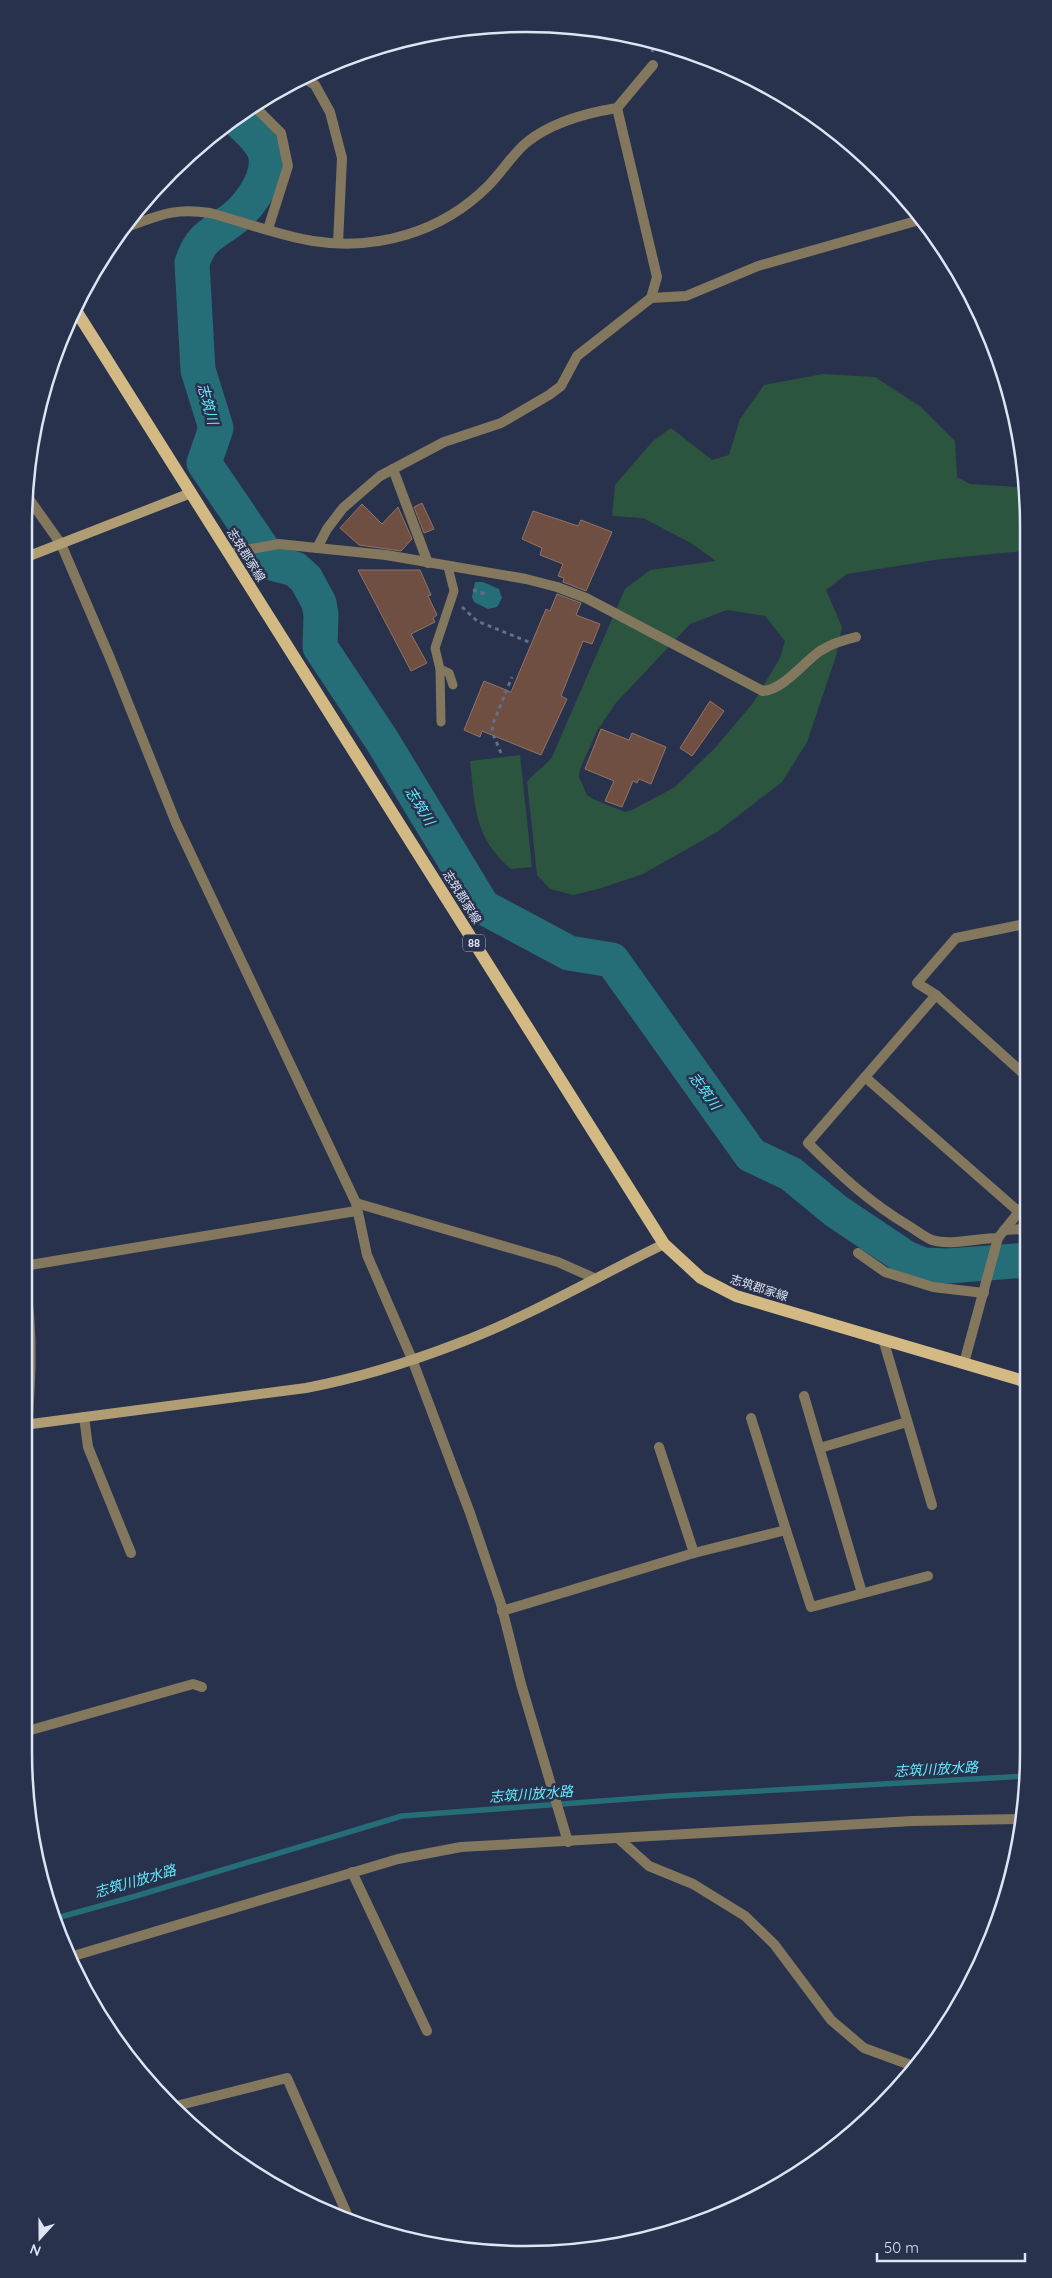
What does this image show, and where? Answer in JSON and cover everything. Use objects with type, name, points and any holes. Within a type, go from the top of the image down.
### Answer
[{"type":"main road","name":"志筑郡家線","points":[[79,316],[664,1244],[701,1278],[728,1292],[754,1302],[1020,1380]]},
{"type":"street","points":[[136,223],[172,210],[193,210],[250,223],[313,241],[356,244],[397,239],[426,229],[487,187],[525,144],[544,129],[602,110],[617,108],[653,65]]},
{"type":"street","points":[[310,82],[314,85],[330,112],[342,158],[338,243]]},
{"type":"street","points":[[617,108],[657,277],[651,298]]},
{"type":"street","points":[[259,111],[281,134],[288,166],[268,229]]},
{"type":"street","points":[[317,548],[327,529],[344,508],[380,476],[444,442],[501,423],[550,395],[561,386],[577,356],[651,298],[686,296],[758,266],[914,221]]},
{"type":"street","points":[[393,469],[428,563]]},
{"type":"street","points":[[32,555],[191,493]]},
{"type":"street","points":[[33,505],[61,544],[110,658],[176,823],[356,1207],[368,1255],[412,1359],[470,1513],[502,1611],[521,1684],[568,1842]]},
{"type":"street","points":[[229,553],[279,544],[386,555],[526,579],[557,587],[586,598],[763,691],[769,691],[790,677],[821,650],[842,640],[856,638]]},
{"type":"street","points":[[1020,925],[956,938],[917,983],[936,996],[1020,1071]]},
{"type":"street","points":[[936,996],[808,1143],[845,1180],[881,1210],[932,1240],[949,1242],[1020,1230]]},
{"type":"street","points":[[864,1077],[1019,1212],[1001,1234],[994,1249],[988,1278],[964,1363]]},
{"type":"street","points":[[32,1265],[356,1207],[558,1262],[594,1278]]},
{"type":"street","points":[[32,1424],[306,1388],[346,1380],[460,1343],[516,1318],[664,1244]]},
{"type":"street","points":[[858,1253],[885,1272],[933,1287],[984,1293]]},
{"type":"street","points":[[883,1339],[932,1505]]},
{"type":"street","points":[[804,1396],[862,1593]]},
{"type":"street","points":[[84,1417],[88,1447],[131,1553]]},
{"type":"street","points":[[751,1418],[810,1607],[928,1576]]},
{"type":"street","points":[[820,1448],[907,1422]]},
{"type":"street","points":[[659,1447],[694,1552]]},
{"type":"street","points":[[502,1611],[694,1552],[786,1530]]},
{"type":"street","points":[[32,1730],[193,1684],[202,1686]]},
{"type":"street","points":[[76,1955],[398,1859],[461,1848],[912,1821],[1015,1819]]},
{"type":"street","points":[[619,1839],[649,1866],[693,1884],[745,1916],[774,1944],[831,2020],[864,2048],[908,2064]]},
{"type":"street","points":[[352,1872],[427,2031]]},
{"type":"street","points":[[181,2105],[287,2078],[346,2211]]},
{"type":"lane","points":[[441,722],[440,669],[436,643],[454,591],[448,567]]},
{"type":"lane","points":[[440,669],[449,673],[454,685]]},
{"type":"path","points":[[473,590],[488,596]]},
{"type":"path","points":[[454,591],[463,609],[477,621],[529,642]]},
{"type":"path","points":[[501,753],[492,734],[492,726],[512,677]]},
{"type":"shaded area","points":[[823,374],[875,377],[921,407],[955,441],[957,477],[970,484],[1017,487],[1020,551],[941,559],[847,574],[826,590],[842,627],[836,656],[807,742],[782,782],[717,832],[643,874],[573,895],[550,889],[537,875],[527,782],[552,757],[625,589],[650,570],[716,561],[691,543],[643,518],[612,516],[615,485],[653,441],[671,428],[712,460],[729,455],[740,419],[764,385]],"holes":[[[727,610],[765,616],[785,641],[780,658],[753,703],[715,748],[675,787],[625,812],[587,795],[579,777],[580,769],[597,731],[615,704],[690,624]]]},
{"type":"shaded area","points":[[475,582],[483,582],[499,589],[502,598],[497,607],[488,609],[474,602],[472,597]]},
{"type":"shaded area","points":[[520,755],[532,867],[511,869],[490,845],[478,820],[470,761]]},
{"type":"building","points":[[422,503],[434,529],[424,533],[414,507]]},
{"type":"building","points":[[362,504],[382,524],[398,507],[412,539],[401,551],[359,545],[340,528]]},
{"type":"building","points":[[533,511],[578,526],[581,520],[612,532],[586,591],[563,582],[564,578],[558,576],[563,564],[540,555],[542,548],[522,539]]},
{"type":"building","points":[[358,570],[420,570],[431,595],[428,596],[437,615],[433,618],[435,622],[411,634],[427,663],[411,671]]},
{"type":"building","points":[[557,594],[581,603],[576,615],[600,624],[592,644],[583,641],[561,696],[567,699],[541,755],[482,731],[480,737],[464,730],[484,681],[511,692],[546,609],[550,611]]},
{"type":"building","points":[[710,701],[724,711],[692,756],[680,748]]},
{"type":"building","points":[[601,729],[629,740],[632,733],[666,747],[651,784],[639,779],[637,783],[633,781],[622,807],[605,801],[614,781],[585,769]]},
{"type":"waterway","name":"志筑川","points":[[241,123],[265,151],[266,167],[264,176],[255,195],[248,204],[234,218],[201,244],[192,263],[198,370],[216,428],[204,463],[272,563],[295,569],[306,579],[319,603],[321,615],[320,647],[383,742],[483,907],[569,953],[612,960],[751,1155],[791,1174],[836,1211],[906,1258],[923,1265],[948,1266],[1020,1261]]},
{"type":"waterway","name":"志筑川放水路","points":[[61,1917],[402,1816],[668,1796],[1018,1776]]}]
